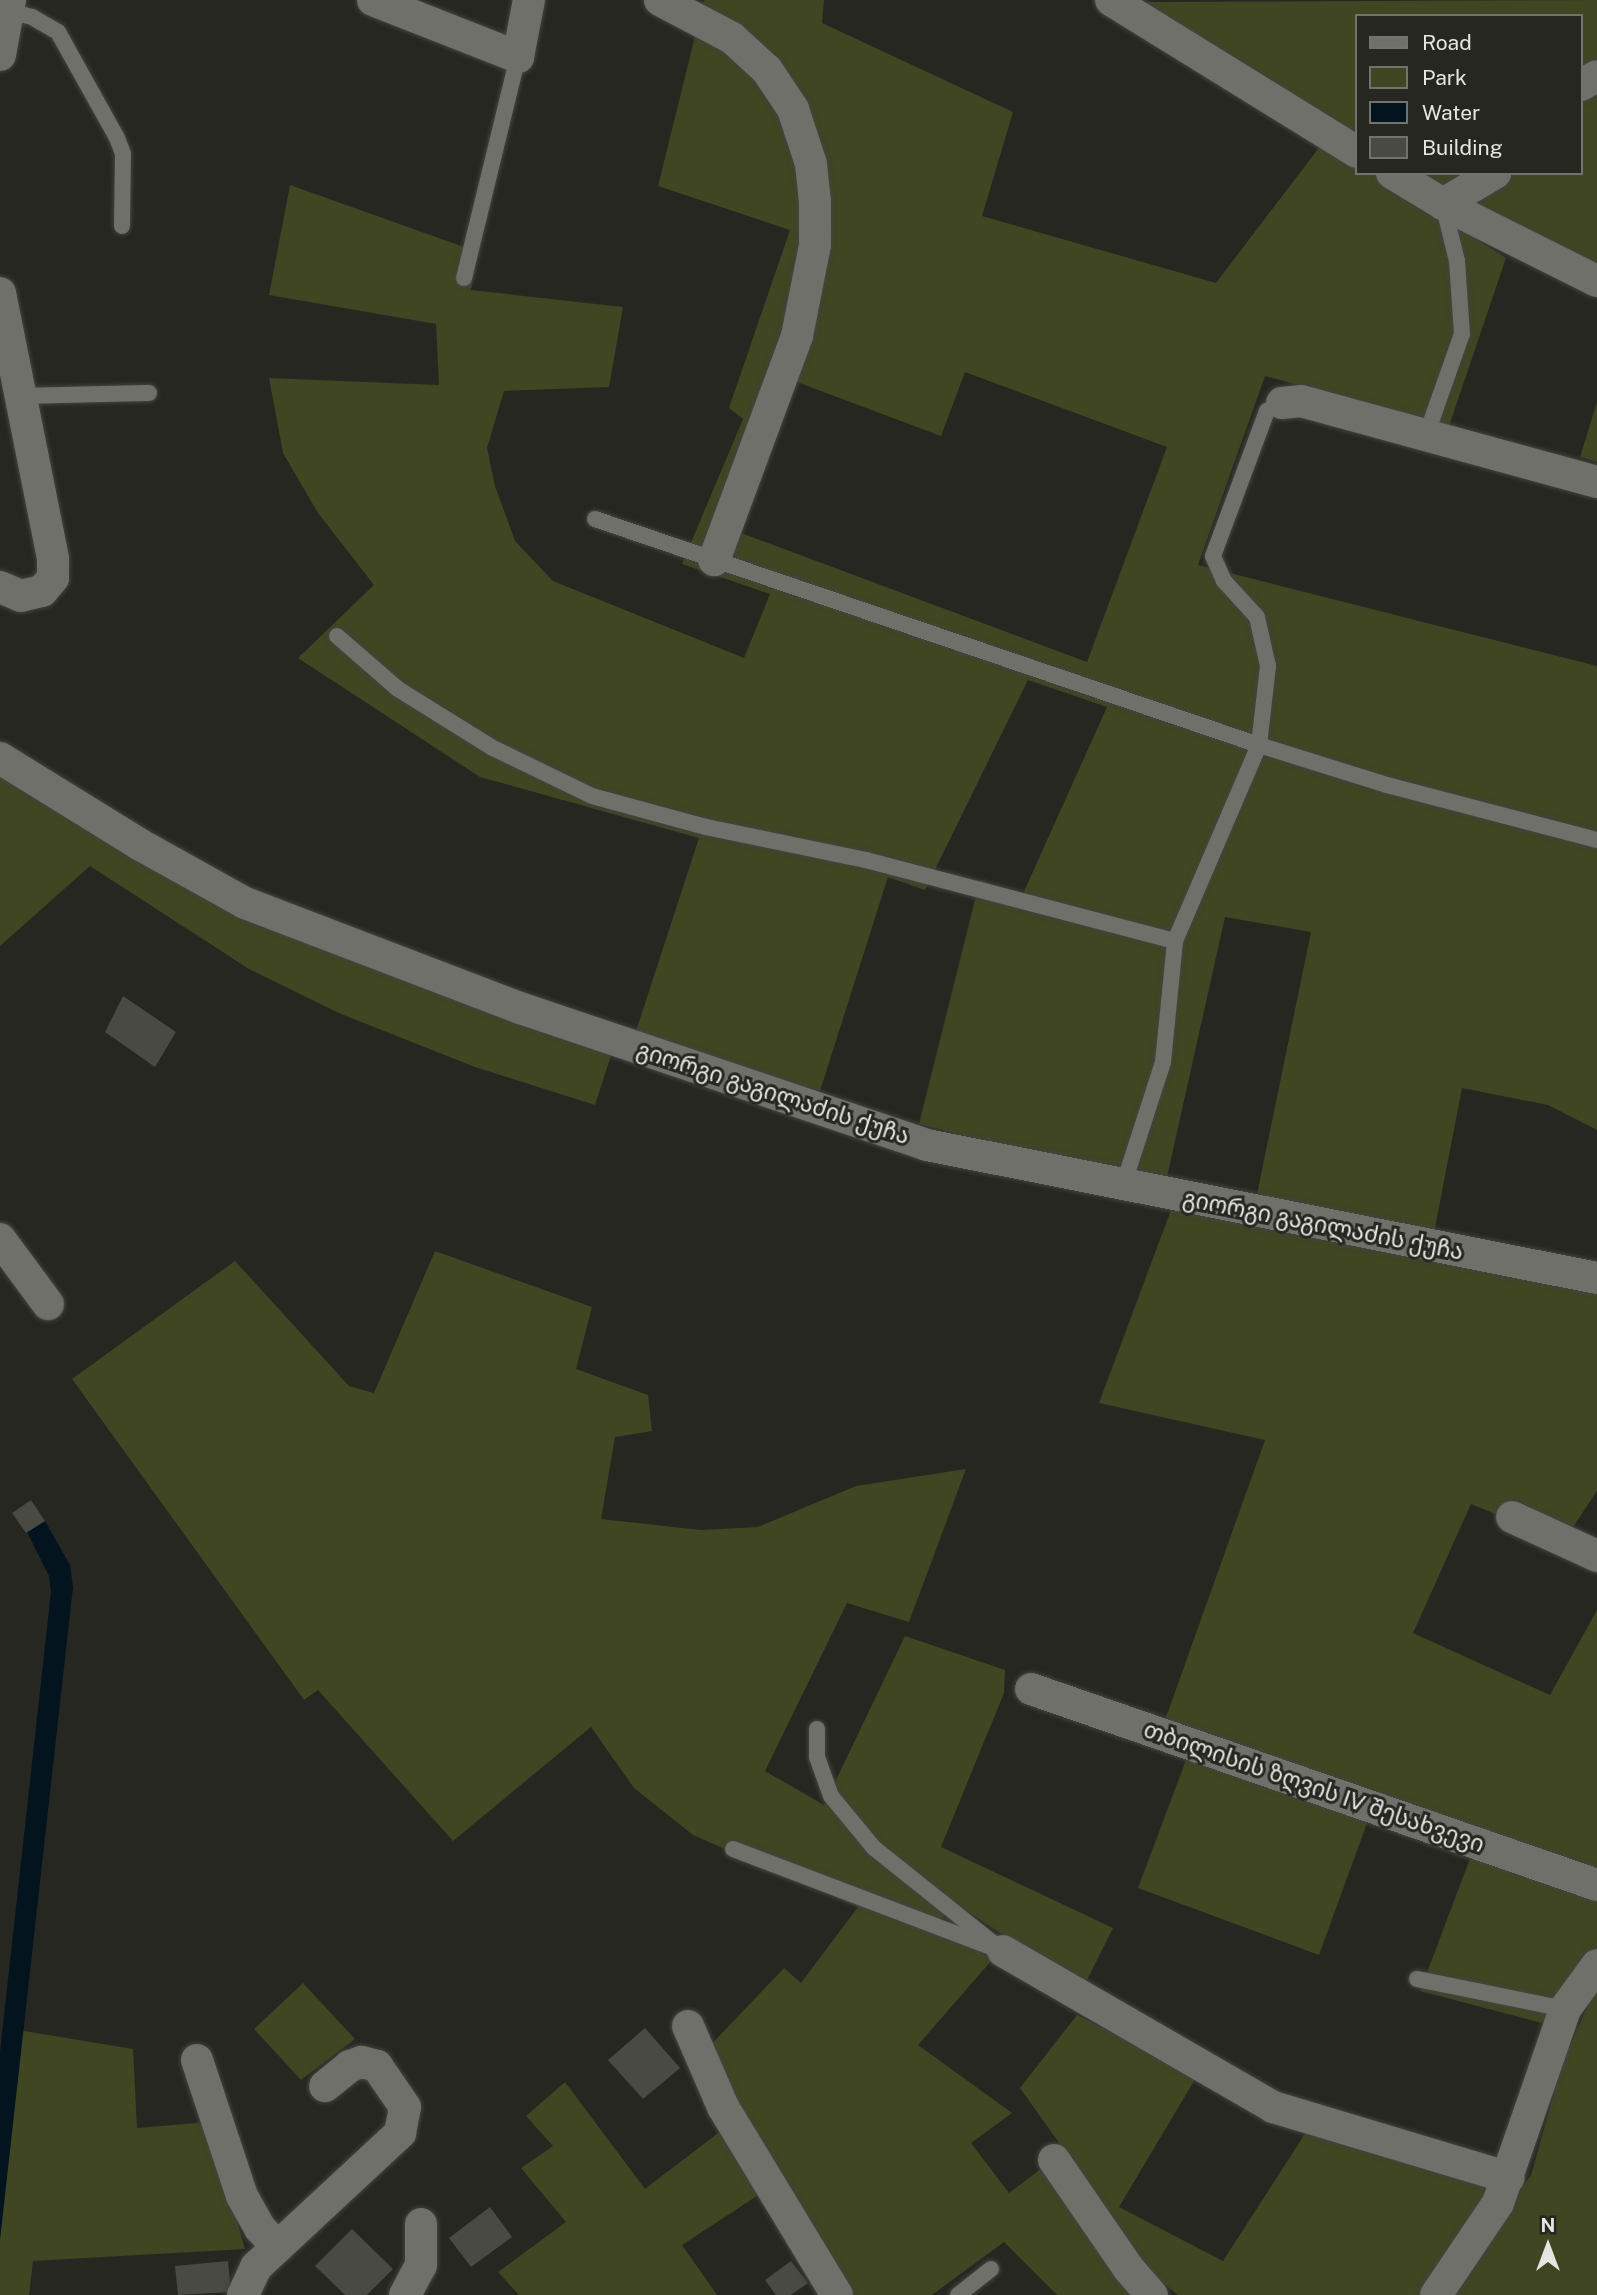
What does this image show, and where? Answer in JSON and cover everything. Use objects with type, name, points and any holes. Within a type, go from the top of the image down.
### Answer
[{"type":"street","points":[[373,0],[518,57],[529,0]]},
{"type":"street","points":[[660,0],[732,38],[766,70],[793,109],[811,164],[816,202],[816,245],[797,336],[714,560]]},
{"type":"street","points":[[1134,5],[1356,151]]},
{"type":"street","points":[[0,55],[9,6]]},
{"type":"street","points":[[1395,175],[1443,204],[1597,281]]},
{"type":"street","points":[[1443,204],[1492,175]]},
{"type":"street","points":[[0,293],[18,396],[53,559],[53,578],[31,595],[0,587]]},
{"type":"street","points":[[1282,403],[1301,401],[1597,482]]},
{"type":"street","name":"გიორგი გაგილაძის ქუჩა","points":[[0,758],[139,844],[245,903],[520,1008],[928,1145],[1123,1186],[1597,1278]]},
{"type":"street","points":[[0,1239],[48,1304]]},
{"type":"street","points":[[1512,1517],[1597,1556]]},
{"type":"street","name":"თბილისის ზღვის IV შესახვევი","points":[[1031,1689],[1597,1885]]},
{"type":"street","points":[[1003,1951],[1273,2107],[1509,2178]]},
{"type":"street","points":[[1436,2295],[1498,2203],[1509,2178],[1565,2009],[1597,1965]]},
{"type":"street","points":[[688,2026],[723,2107],[837,2295]]},
{"type":"street","points":[[197,2060],[242,2196],[260,2228],[277,2247]]},
{"type":"street","points":[[243,2295],[256,2267],[400,2133],[405,2118],[401,2096],[377,2066],[362,2062],[350,2066],[325,2086]]},
{"type":"street","points":[[1054,2160],[1129,2269],[1152,2295]]},
{"type":"street","points":[[405,2295],[421,2265],[421,2224]]},
{"type":"lane","points":[[9,6],[58,32],[117,138],[123,154],[122,226]]},
{"type":"lane","points":[[464,278],[518,57]]},
{"type":"lane","points":[[1426,436],[1462,334],[1457,261],[1443,204]]},
{"type":"lane","points":[[18,396],[149,393]]},
{"type":"lane","points":[[1123,1186],[1163,1062],[1175,941],[1259,745],[1268,666],[1257,617],[1224,581],[1213,556],[1267,411],[1282,403]]},
{"type":"lane","points":[[595,519],[1259,745],[1387,785],[1597,841]]},
{"type":"lane","points":[[337,636],[398,689],[433,711],[551,779],[592,796],[706,827],[866,860],[1175,941]]},
{"type":"lane","points":[[817,1729],[817,1757],[831,1796],[874,1848],[1003,1951]]},
{"type":"lane","points":[[733,1849],[1003,1951]]},
{"type":"lane","points":[[1417,1979],[1565,2009]]},
{"type":"lane","points":[[958,2295],[990,2269]]},
{"type":"green space","points":[[704,0],[824,0],[822,23],[1013,112],[982,216],[1216,283],[1324,141],[1356,162],[1356,175],[1377,175],[1506,258],[1449,426],[1265,376],[1198,565],[1597,666],[1597,1130],[1548,1105],[1462,1088],[1434,1233],[1256,1199],[1311,932],[1225,917],[1165,1186],[919,1124],[980,880],[1022,896],[1107,707],[1028,680],[925,890],[888,877],[820,1091],[635,1034],[699,838],[480,777],[298,658],[374,585],[318,513],[283,453],[269,378],[439,385],[436,324],[269,295],[290,185],[478,252],[471,290],[623,307],[609,387],[504,391],[487,448],[495,486],[515,541],[553,581],[744,658],[770,594],[682,564],[743,419],[729,408],[790,230],[658,186]],"holes":[[[965,372],[1167,447],[1087,662],[741,533],[797,382],[941,436]]]},
{"type":"green space","points":[[1597,0],[1597,280],[1426,175],[1583,175],[1583,14],[1356,14],[1356,132],[1137,2]]},
{"type":"green space","points":[[1597,402],[1597,462],[1580,457]]},
{"type":"green space","points":[[0,768],[128,853],[613,1049],[595,1105],[475,1067],[341,1014],[249,969],[90,866],[0,946]]},
{"type":"green space","points":[[1171,1210],[1597,1287],[1597,1491],[1573,1527],[1513,1499],[1498,1515],[1471,1504],[1413,1633],[1550,1695],[1597,1610],[1597,1876],[1164,1723],[1265,1440],[1099,1403]]},
{"type":"green space","points":[[435,1251],[592,1307],[576,1369],[648,1395],[652,1431],[615,1437],[601,1519],[701,1530],[758,1527],[856,1486],[966,1469],[909,1622],[847,1603],[765,1771],[824,1805],[905,1636],[1005,1670],[1004,1693],[941,1847],[1113,1928],[1083,1988],[958,1905],[939,1921],[992,1960],[918,2045],[1012,2113],[971,2143],[1009,2193],[1046,2165],[1136,2295],[1057,2295],[1004,2242],[932,2295],[849,2295],[706,2050],[784,1968],[801,1983],[858,1907],[693,1835],[634,1788],[591,1727],[453,1841],[318,1690],[304,1700],[72,1379],[235,1261],[349,1386],[374,1393]]},
{"type":"green space","points":[[1189,1752],[1370,1815],[1319,1955],[1138,1888]]},
{"type":"green space","points":[[1471,1856],[1597,1894],[1597,1950],[1546,2024],[1420,1991]]},
{"type":"green space","points":[[303,1983],[355,2039],[301,2080],[254,2029]]},
{"type":"green space","points":[[1597,1987],[1597,2295],[1448,2295],[1531,2175],[1564,2058]]},
{"type":"green space","points":[[1077,2015],[1197,2076],[1119,2207],[1223,2261],[1308,2129],[1483,2185],[1486,2205],[1423,2295],[1178,2295],[1152,2274],[1020,2088]]},
{"type":"green space","points":[[6,2028],[133,2049],[137,2128],[209,2122],[245,2249],[33,2261],[29,2295],[0,2295],[0,2074]]},
{"type":"green space","points":[[565,2082],[645,2189],[722,2130],[763,2192],[682,2245],[717,2295],[519,2295],[498,2272],[566,2222],[521,2168],[553,2146],[526,2116]]},
{"type":"water","points":[[45,1521],[70,1565],[73,1587],[0,2240],[0,2052],[51,1592],[49,1576],[27,1532]]},
{"type":"building","points":[[123,996],[176,1032],[155,1067],[105,1032]]},
{"type":"building","points":[[31,1500],[45,1521],[26,1533],[12,1513]]},
{"type":"building","points":[[645,2028],[680,2068],[643,2099],[608,2060]]},
{"type":"building","points":[[490,2207],[512,2237],[471,2267],[449,2238]]},
{"type":"building","points":[[352,2229],[393,2269],[367,2295],[345,2295],[315,2266]]},
{"type":"building","points":[[228,2261],[231,2292],[178,2295],[175,2266]]},
{"type":"building","points":[[791,2261],[808,2283],[791,2295],[776,2295],[765,2280]]}]
